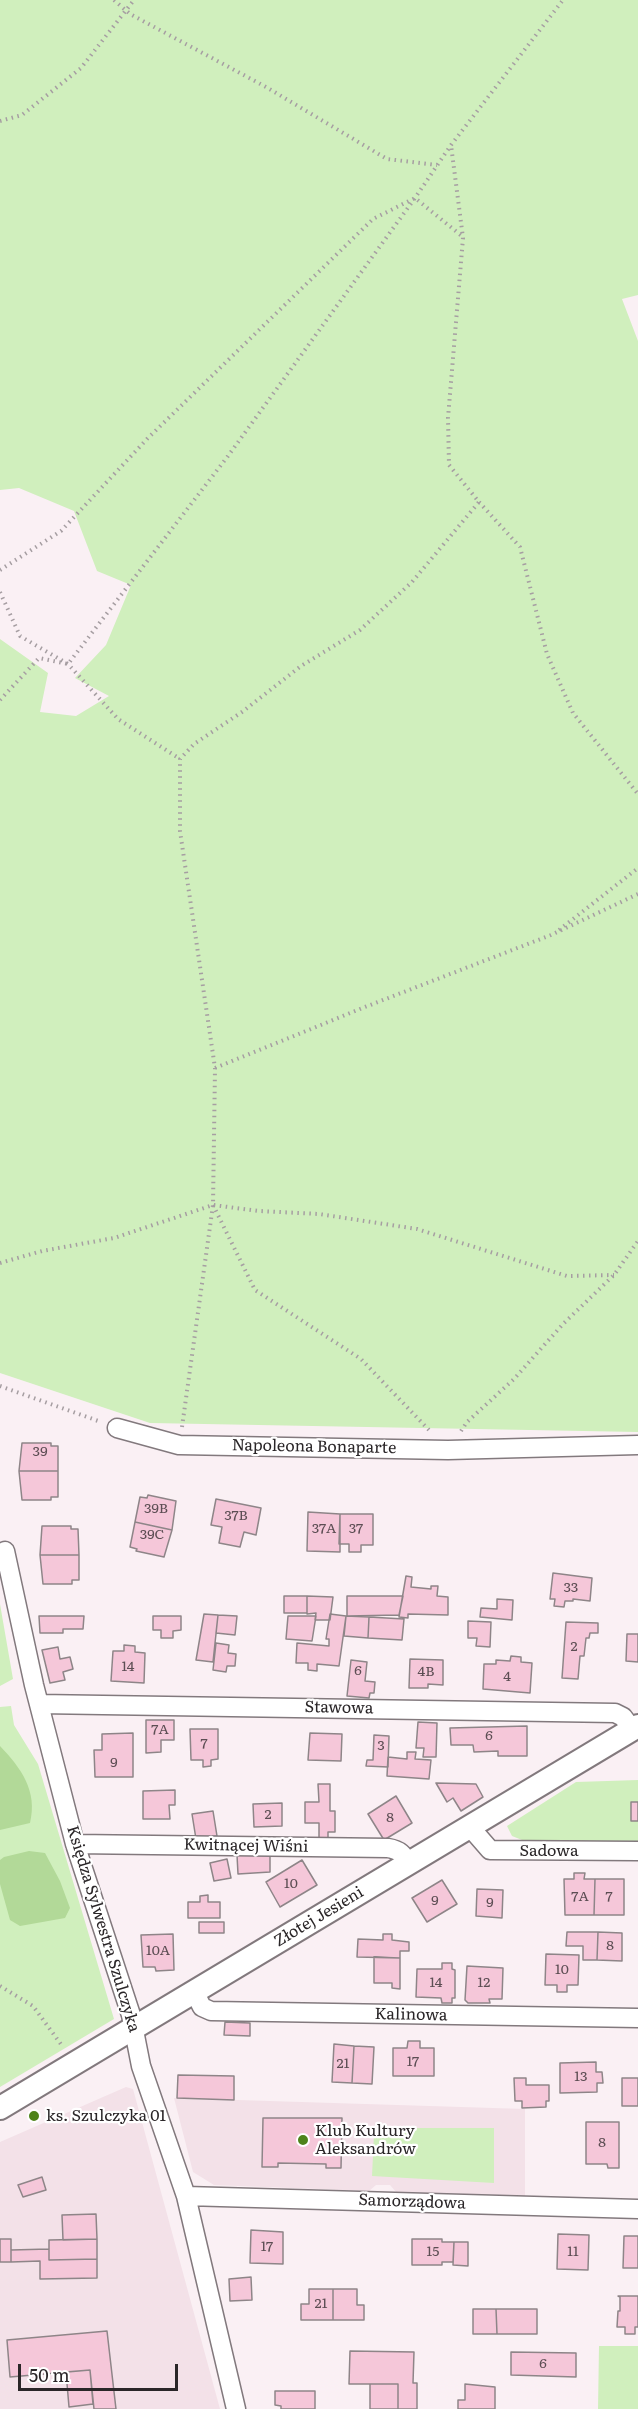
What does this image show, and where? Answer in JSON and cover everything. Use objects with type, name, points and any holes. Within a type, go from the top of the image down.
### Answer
[{"type":"street","name":"Napoleona Bonaparte","points":[[117,1428],[179,1445],[448,1449],[638,1445]]},
{"type":"street","name":"Księdza Sylwestra Szulczyka","points":[[5,1551],[39,1704],[75,1844],[134,2027],[141,2066],[186,2196],[236,2409]]},
{"type":"street","name":"Stawowa","points":[[39,1704],[615,1713],[635,1728]]},
{"type":"street","name":"Złotej Jesieni","points":[[0,2108],[635,1728]]},
{"type":"street","name":"Sadowa","points":[[470,1827],[490,1850],[638,1851]]},
{"type":"street","name":"Kwitnącej Wiśni","points":[[75,1844],[388,1848],[397,1849],[409,1864]]},
{"type":"street","name":"Kalinowa","points":[[194,1991],[202,2007],[212,2011],[638,2018]]},
{"type":"street","name":"Samorządowa","points":[[186,2196],[638,2209]]},
{"type":"path","points":[[114,0],[126,10],[266,87],[387,159],[437,165]]},
{"type":"path","points":[[0,121],[22,115],[81,68],[134,0]]},
{"type":"path","points":[[68,664],[228,456],[416,198],[451,145],[563,0]]},
{"type":"path","points":[[451,145],[463,238],[448,418],[449,465],[520,547],[547,654],[573,713],[638,794]]},
{"type":"path","points":[[416,198],[463,238]]},
{"type":"path","points":[[0,570],[61,531],[147,439],[373,219],[416,198]]},
{"type":"path","points":[[179,1445],[213,1205],[215,1068],[180,831],[180,759],[194,744],[243,712],[301,666],[360,630],[412,582],[479,502]]},
{"type":"path","points":[[0,592],[20,636],[68,664],[118,719],[180,759]]},
{"type":"path","points":[[0,700],[39,658],[68,664]]},
{"type":"path","points":[[551,936],[638,868]]},
{"type":"path","points":[[215,1068],[364,1007],[551,936],[638,894]]},
{"type":"path","points":[[213,1205],[255,1290],[361,1359],[448,1449],[467,1422],[514,1379],[563,1324],[614,1275],[638,1241]]},
{"type":"path","points":[[0,1263],[42,1251],[114,1238],[213,1205],[259,1211],[319,1214],[417,1229],[567,1275],[614,1275]]},
{"type":"path","points":[[0,1386],[117,1428]]},
{"type":"path","points":[[0,1986],[33,2006],[67,2053]]},
{"type":"shaded area","points":[[0,0],[638,0],[638,295],[622,299],[638,341],[638,1432],[150,1423],[0,1373],[0,639],[48,673],[40,712],[76,716],[109,696],[75,678],[106,645],[131,585],[97,571],[74,511],[19,488],[0,490]]},
{"type":"shaded area","points":[[0,1604],[13,1679],[0,1686]]},
{"type":"shaded area","points":[[11,1706],[14,1725],[38,1764],[114,2019],[0,2087],[0,1707]]},
{"type":"shaded area","points":[[0,1746],[15,1763],[26,1781],[30,1790],[32,1811],[30,1823],[0,1830]]},
{"type":"shaded area","points":[[638,1780],[638,1843],[522,1840],[512,1836],[507,1826],[576,1782]]},
{"type":"shaded area","points":[[29,1851],[45,1853],[60,1881],[70,1908],[65,1918],[20,1926],[10,1920],[0,1884],[0,1860]]},
{"type":"shaded area","points":[[126,2087],[133,2089],[220,2409],[0,2409],[0,2142]]},
{"type":"shaded area","points":[[174,2098],[525,2109],[525,2198],[396,2192],[390,2185],[376,2185],[369,2191],[214,2185],[193,2172]]},
{"type":"shaded area","points":[[417,2128],[494,2128],[494,2183],[372,2176],[374,2134],[394,2135]]},
{"type":"shaded area","points":[[599,2346],[638,2346],[638,2409],[598,2409]]},
{"type":"building","points":[[22,1443],[51,1443],[51,1446],[58,1446],[58,1471],[19,1471]]},
{"type":"building","points":[[19,1471],[58,1471],[58,1497],[51,1497],[51,1500],[22,1500]]},
{"type":"building","points":[[148,1495],[176,1501],[172,1530],[135,1522],[140,1497],[147,1498]]},
{"type":"building","points":[[216,1499],[261,1508],[256,1535],[244,1532],[240,1547],[219,1543],[222,1527],[211,1525]]},
{"type":"building","points":[[308,1512],[340,1514],[340,1552],[307,1551]]},
{"type":"building","points":[[340,1514],[373,1514],[373,1545],[361,1545],[361,1552],[349,1552],[349,1544],[339,1544]]},
{"type":"building","points":[[135,1522],[172,1530],[164,1557],[136,1551],[137,1549],[130,1547]]},
{"type":"building","points":[[42,1526],[71,1526],[71,1529],[78,1529],[79,1555],[40,1555]]},
{"type":"building","points":[[40,1555],[79,1555],[79,1580],[72,1580],[72,1584],[43,1584]]},
{"type":"building","points":[[553,1573],[592,1578],[590,1601],[573,1599],[573,1601],[565,1601],[564,1607],[554,1606],[555,1599],[550,1599]]},
{"type":"building","points":[[406,1576],[412,1577],[411,1587],[431,1589],[431,1586],[438,1586],[437,1596],[448,1597],[448,1615],[408,1614],[408,1618],[399,1617]]},
{"type":"building","points":[[284,1596],[307,1596],[307,1613],[284,1613]]},
{"type":"building","points":[[307,1596],[333,1597],[330,1620],[315,1620],[316,1613],[307,1614]]},
{"type":"building","points":[[347,1596],[403,1596],[399,1615],[347,1616]]},
{"type":"building","points":[[497,1599],[513,1600],[512,1620],[480,1617],[481,1608],[497,1609]]},
{"type":"building","points":[[204,1614],[218,1615],[213,1662],[196,1660]]},
{"type":"building","points":[[330,1614],[346,1616],[339,1666],[317,1664],[317,1671],[308,1670],[308,1663],[296,1663],[297,1643],[329,1646],[329,1639],[326,1639]]},
{"type":"building","points":[[218,1615],[237,1616],[235,1635],[216,1633]]},
{"type":"building","points":[[39,1616],[84,1616],[83,1629],[63,1629],[63,1633],[40,1633]]},
{"type":"building","points":[[153,1616],[181,1616],[181,1630],[173,1631],[173,1638],[161,1638],[161,1630],[153,1630]]},
{"type":"building","points":[[288,1616],[316,1616],[312,1641],[286,1639]]},
{"type":"building","points":[[346,1616],[369,1617],[368,1638],[344,1636]]},
{"type":"building","points":[[369,1617],[404,1619],[402,1640],[368,1638]]},
{"type":"building","points":[[468,1621],[491,1622],[490,1647],[476,1646],[477,1638],[468,1638]]},
{"type":"building","points":[[566,1622],[598,1623],[598,1633],[590,1633],[589,1638],[586,1638],[584,1656],[580,1656],[578,1679],[562,1678]]},
{"type":"building","points":[[627,1634],[638,1634],[638,1662],[626,1661]]},
{"type":"building","points":[[216,1643],[229,1645],[228,1653],[236,1654],[235,1666],[227,1666],[226,1672],[213,1670]]},
{"type":"building","points":[[124,1645],[135,1646],[135,1652],[145,1653],[144,1683],[111,1681],[113,1651],[124,1651]]},
{"type":"building","points":[[58,1647],[60,1659],[70,1657],[73,1669],[63,1672],[65,1680],[50,1683],[42,1650]]},
{"type":"building","points":[[511,1656],[521,1657],[521,1662],[532,1663],[530,1693],[483,1689],[484,1664],[496,1664],[496,1660],[510,1661]]},
{"type":"building","points":[[410,1659],[443,1660],[443,1685],[428,1684],[428,1688],[409,1688]]},
{"type":"building","points":[[351,1660],[367,1662],[365,1681],[375,1682],[374,1693],[370,1693],[369,1698],[347,1696]]},
{"type":"building","points":[[146,1720],[174,1720],[174,1740],[161,1740],[161,1752],[146,1753]]},
{"type":"building","points":[[418,1722],[437,1723],[436,1757],[423,1757],[424,1748],[416,1748]]},
{"type":"building","points":[[527,1726],[527,1756],[498,1756],[498,1751],[474,1752],[473,1745],[451,1745],[450,1728]]},
{"type":"building","points":[[190,1729],[218,1729],[218,1759],[211,1760],[211,1766],[203,1767],[203,1760],[191,1760]]},
{"type":"building","points":[[133,1733],[133,1777],[95,1777],[94,1750],[102,1750],[102,1734]]},
{"type":"building","points":[[310,1733],[342,1734],[341,1761],[308,1760]]},
{"type":"building","points":[[374,1735],[389,1736],[388,1767],[366,1766],[367,1760],[373,1760]]},
{"type":"building","points":[[407,1752],[416,1752],[415,1759],[431,1760],[429,1779],[387,1776],[388,1757],[407,1759]]},
{"type":"building","points":[[436,1783],[476,1784],[483,1797],[461,1811],[453,1798],[447,1802]]},
{"type":"building","points":[[318,1784],[330,1784],[330,1811],[335,1811],[335,1832],[328,1832],[328,1839],[319,1840],[319,1823],[305,1823],[305,1802],[319,1802]]},
{"type":"building","points":[[175,1790],[175,1805],[169,1805],[170,1819],[143,1819],[143,1791]]},
{"type":"building","points":[[396,1796],[412,1823],[384,1840],[368,1814]]},
{"type":"building","points":[[631,1802],[638,1802],[638,1821],[631,1821]]},
{"type":"building","points":[[282,1803],[282,1826],[254,1827],[253,1804]]},
{"type":"building","points":[[213,1811],[217,1836],[196,1839],[192,1814]]},
{"type":"building","points":[[270,1854],[270,1872],[238,1874],[237,1855]]},
{"type":"building","points":[[227,1859],[231,1878],[214,1881],[210,1863]]},
{"type":"building","points":[[302,1860],[317,1885],[280,1907],[266,1882]]},
{"type":"building","points":[[574,1873],[585,1873],[584,1879],[595,1879],[594,1915],[565,1915],[564,1879],[574,1879]]},
{"type":"building","points":[[595,1879],[624,1879],[624,1915],[594,1915]]},
{"type":"building","points":[[442,1880],[457,1904],[427,1922],[412,1898]]},
{"type":"building","points":[[477,1889],[503,1890],[502,1918],[476,1916]]},
{"type":"building","points":[[208,1895],[208,1902],[220,1902],[220,1918],[188,1918],[188,1902],[200,1902],[200,1896]]},
{"type":"building","points":[[199,1922],[224,1922],[224,1933],[199,1933]]},
{"type":"building","points":[[567,1932],[598,1932],[597,1960],[583,1960],[583,1946],[566,1946]]},
{"type":"building","points":[[598,1932],[622,1933],[622,1961],[597,1960]]},
{"type":"building","points":[[173,1934],[174,1970],[156,1971],[155,1967],[143,1967],[141,1935]]},
{"type":"building","points":[[383,1934],[392,1934],[392,1940],[409,1942],[409,1951],[400,1951],[400,1958],[357,1957],[358,1939],[383,1940]]},
{"type":"building","points":[[546,1954],[579,1955],[578,1985],[567,1985],[567,1992],[557,1992],[557,1985],[545,1985]]},
{"type":"building","points":[[374,1957],[400,1958],[400,1989],[392,1988],[392,1983],[374,1983]]},
{"type":"building","points":[[442,1963],[452,1963],[452,1969],[455,1970],[455,1998],[452,1998],[452,2003],[442,2003],[441,1998],[416,1997],[417,1969],[442,1969]]},
{"type":"building","points":[[467,1966],[503,1968],[502,1999],[489,1999],[490,2003],[468,2003],[465,2000]]},
{"type":"building","points":[[225,2022],[250,2023],[250,2036],[224,2035]]},
{"type":"building","points":[[408,2041],[420,2041],[420,2048],[434,2048],[434,2076],[393,2076],[393,2048],[407,2048]]},
{"type":"building","points":[[334,2044],[354,2046],[352,2083],[332,2082]]},
{"type":"building","points":[[354,2046],[374,2047],[372,2084],[352,2083]]},
{"type":"building","points":[[596,2062],[596,2072],[602,2072],[603,2083],[597,2083],[597,2092],[560,2093],[560,2063]]},
{"type":"building","points":[[178,2075],[234,2076],[234,2100],[177,2098]]},
{"type":"building","points":[[514,2078],[526,2078],[526,2085],[549,2085],[549,2101],[546,2101],[546,2107],[522,2108],[522,2101],[515,2101]]},
{"type":"building","points":[[622,2078],[638,2078],[638,2106],[622,2106]]},
{"type":"building","points":[[263,2118],[342,2118],[341,2168],[326,2168],[326,2164],[278,2163],[278,2167],[262,2167]]},
{"type":"building","points":[[586,2122],[619,2122],[619,2168],[608,2168],[607,2164],[586,2164]]},
{"type":"building","points":[[42,2177],[46,2190],[23,2197],[18,2185]]},
{"type":"building","points":[[96,2214],[97,2239],[63,2240],[62,2215]]},
{"type":"building","points":[[251,2230],[283,2232],[283,2264],[250,2263]]},
{"type":"building","points":[[558,2234],[589,2235],[588,2270],[557,2269]]},
{"type":"building","points":[[624,2236],[638,2236],[638,2268],[623,2268]]},
{"type":"building","points":[[0,2239],[11,2239],[11,2262],[0,2262]]},
{"type":"building","points":[[97,2239],[97,2259],[49,2260],[49,2240]]},
{"type":"building","points":[[412,2239],[442,2239],[442,2242],[454,2242],[453,2262],[442,2262],[442,2265],[412,2265]]},
{"type":"building","points":[[454,2242],[468,2242],[468,2266],[453,2265]]},
{"type":"building","points":[[49,2249],[49,2260],[97,2259],[97,2278],[40,2279],[40,2261],[11,2262],[11,2250]]},
{"type":"building","points":[[251,2277],[252,2300],[230,2301],[229,2279]]},
{"type":"building","points":[[309,2289],[333,2289],[333,2320],[301,2320],[301,2304],[309,2304]]},
{"type":"building","points":[[333,2289],[357,2289],[357,2305],[364,2305],[364,2320],[333,2320]]},
{"type":"building","points":[[618,2296],[638,2296],[638,2327],[635,2327],[635,2334],[625,2334],[625,2327],[617,2327],[618,2311],[620,2311],[620,2297]]},
{"type":"building","points":[[473,2309],[496,2309],[497,2334],[473,2334]]},
{"type":"building","points":[[496,2309],[537,2309],[537,2334],[497,2334]]},
{"type":"building","points":[[107,2331],[116,2409],[94,2409],[90,2370],[10,2377],[7,2340]]},
{"type":"building","points":[[350,2351],[414,2352],[413,2383],[417,2383],[417,2409],[398,2409],[398,2384],[349,2384]]},
{"type":"building","points":[[511,2352],[576,2353],[576,2377],[511,2375]]},
{"type":"building","points":[[90,2370],[93,2404],[69,2407],[66,2372]]},
{"type":"building","points":[[370,2384],[398,2384],[398,2409],[370,2409]]},
{"type":"building","points":[[465,2384],[495,2387],[495,2409],[458,2409],[458,2400],[465,2400]]},
{"type":"building","points":[[275,2391],[315,2391],[315,2409],[281,2409],[281,2406],[275,2405]]},
{"type":"place","name":"ks. Szulczyka 01","points":[[34,2116]]},
{"type":"place","name":"Klub Kultury Aleksandrów","points":[[303,2140]]}]
